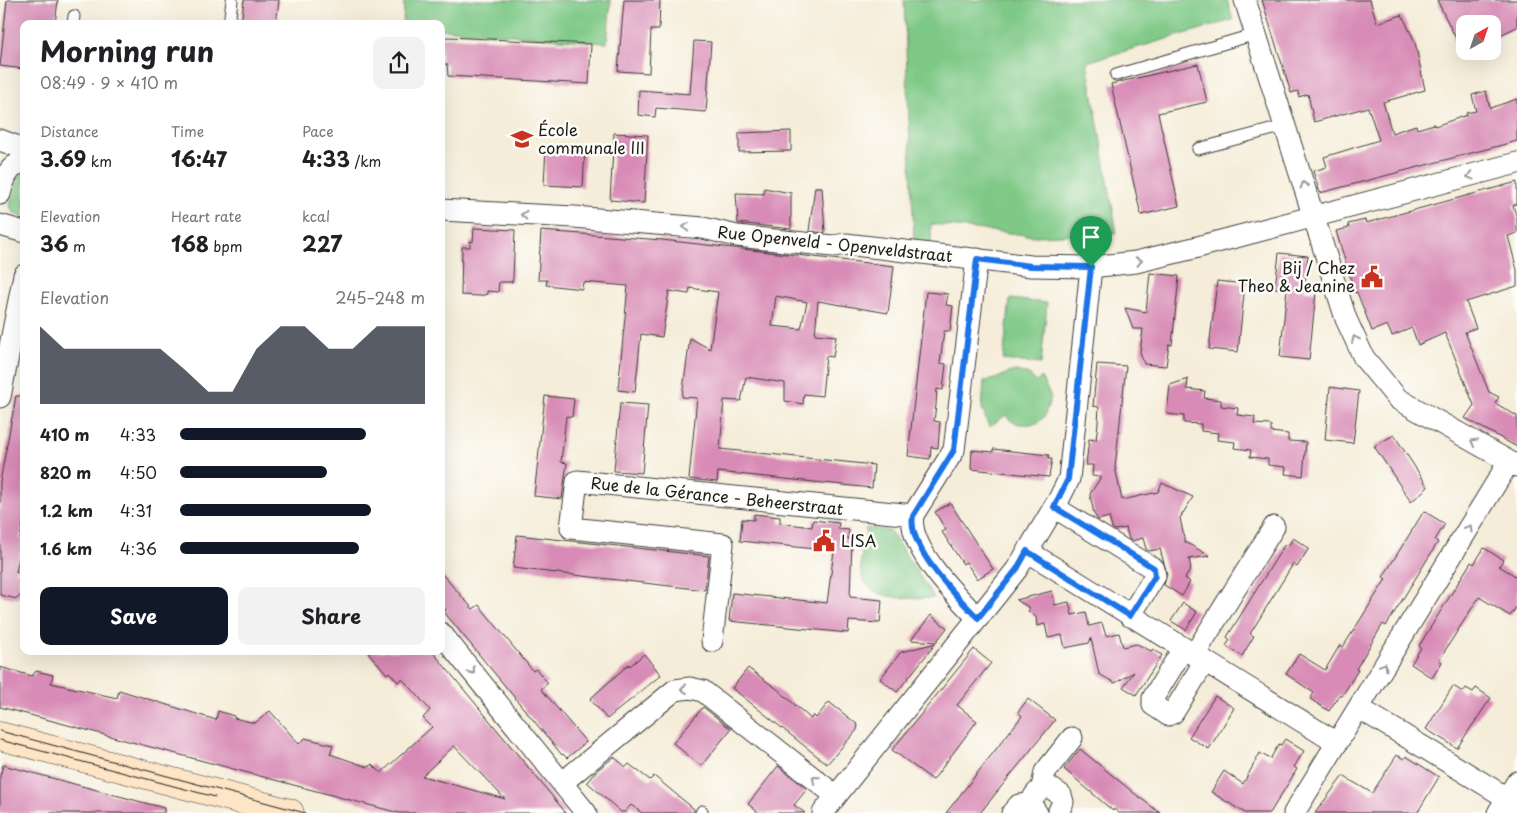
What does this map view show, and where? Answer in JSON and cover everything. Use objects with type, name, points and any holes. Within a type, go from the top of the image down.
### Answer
[{"type":"main road","points":[[0,736],[290,813]]},
{"type":"street","points":[[1245,0],[1346,319],[1364,358],[1398,399],[1513,464],[1294,813]]},
{"type":"street","points":[[0,140],[20,148]]},
{"type":"street","points":[[0,194],[5,175],[20,162]]},
{"type":"street","name":"Rue Openveld - Openveldstraat","points":[[445,210],[703,228],[737,236],[832,246],[846,244],[1031,266],[1091,267],[1136,262],[1517,163]]},
{"type":"street","points":[[0,225],[20,231]]},
{"type":"street","points":[[977,259],[954,450],[913,516],[911,526],[915,539],[949,588],[978,618]]},
{"type":"street","points":[[823,813],[1017,569],[1054,507],[1068,479],[1091,267]]},
{"type":"street","points":[[0,397],[20,295]]},
{"type":"street","name":"Rue de la Gérance - Beheerstraat","points":[[716,634],[723,544],[571,528],[577,481],[913,516]]},
{"type":"street","points":[[1054,507],[1154,568],[1155,576],[1130,616]]},
{"type":"street","points":[[1194,655],[1274,528]]},
{"type":"street","points":[[1027,551],[1337,743]]},
{"type":"street","points":[[445,638],[563,782],[586,813]]},
{"type":"street","points":[[563,782],[675,690],[690,688],[703,691],[836,796]]},
{"type":"street","points":[[1359,708],[1510,799]]},
{"type":"street","points":[[1037,802],[1045,772],[1072,738]]},
{"type":"street","points":[[1012,813],[1019,805],[1037,802],[1056,790],[1061,795],[1063,802],[1058,813]]},
{"type":"lane","points":[[230,20],[232,0]]},
{"type":"lane","points":[[1116,75],[1256,34]]},
{"type":"lane","points":[[1198,149],[1285,126]]},
{"type":"green space","points":[[404,0],[611,0],[607,43],[445,29],[445,20],[403,20]]},
{"type":"green space","points":[[904,0],[1227,0],[1233,20],[1087,62],[1117,233],[1035,236],[931,224],[931,243],[914,241]]},
{"type":"green space","points":[[19,176],[20,215],[13,213],[10,205]]},
{"type":"green space","points":[[1010,299],[1047,303],[1041,364],[1003,360]]},
{"type":"green space","points":[[1017,371],[1029,375],[1037,382],[1041,377],[1051,397],[1044,417],[1037,423],[1023,424],[1015,423],[1006,415],[989,427],[982,409],[984,381]]},
{"type":"green space","points":[[866,528],[890,531],[934,598],[891,597],[872,589],[865,582],[861,572],[861,556]]},
{"type":"building","points":[[7,0],[58,0],[56,20],[20,20],[20,68],[0,66]]},
{"type":"building","points":[[244,0],[279,0],[276,20],[242,20]]},
{"type":"building","points":[[624,0],[660,0],[659,30],[651,30],[649,73],[618,71]]},
{"type":"building","points":[[1262,0],[1370,0],[1377,23],[1402,15],[1415,42],[1425,90],[1383,102],[1392,133],[1416,125],[1417,129],[1434,124],[1435,126],[1467,115],[1466,113],[1476,111],[1472,95],[1486,91],[1490,108],[1517,99],[1517,141],[1320,193],[1313,171],[1327,167],[1324,157],[1379,140],[1368,107],[1314,122],[1308,94],[1299,97],[1298,91],[1291,93]]},
{"type":"building","points":[[1437,0],[1517,0],[1517,27],[1501,35],[1501,15],[1456,15],[1456,39]]},
{"type":"building","points":[[445,37],[591,44],[589,84],[448,76],[447,64],[445,64]]},
{"type":"building","points":[[694,41],[711,42],[706,112],[656,108],[655,117],[638,115],[639,90],[690,94]]},
{"type":"building","points":[[1198,64],[1207,102],[1158,113],[1179,206],[1141,215],[1111,84]]},
{"type":"building","points":[[791,131],[791,151],[739,152],[739,133]]},
{"type":"building","points":[[614,133],[648,135],[644,203],[610,200]]},
{"type":"building","points":[[546,146],[585,148],[583,187],[544,185]]},
{"type":"building","points":[[1517,182],[1517,204],[1513,205],[1517,218],[1517,233],[1508,236],[1517,270],[1517,286],[1466,302],[1476,328],[1465,332],[1489,392],[1499,397],[1495,403],[1517,416],[1517,447],[1465,418],[1474,405],[1445,333],[1418,345],[1412,328],[1392,336],[1387,325],[1372,331],[1357,292],[1355,293],[1336,231],[1349,228],[1348,224],[1365,220],[1366,223]]},
{"type":"building","points":[[815,187],[822,187],[825,233],[809,231]]},
{"type":"building","points":[[764,188],[791,193],[791,229],[738,223],[736,193],[764,194]]},
{"type":"building","points":[[474,228],[515,230],[512,282],[499,282],[498,292],[487,291],[487,294],[480,296],[461,295],[462,247],[470,247],[470,241],[473,242]]},
{"type":"building","points":[[541,231],[662,240],[894,266],[888,313],[818,301],[815,334],[836,336],[833,357],[826,356],[822,396],[804,394],[803,404],[785,401],[785,383],[746,377],[741,401],[724,400],[720,449],[874,465],[872,488],[718,472],[717,482],[689,479],[697,398],[682,397],[690,338],[710,349],[718,292],[690,288],[689,294],[669,291],[662,337],[641,334],[635,392],[618,390],[628,286],[583,282],[582,289],[546,285],[547,280],[538,280]],"holes":[[[776,296],[807,302],[801,329],[772,326]]]},
{"type":"building","points":[[1279,253],[1308,256],[1304,291],[1316,292],[1309,360],[1280,357],[1287,289],[1275,288]]},
{"type":"building","points":[[1150,273],[1179,276],[1172,345],[1169,344],[1166,366],[1144,364],[1140,352],[1143,329],[1133,329],[1125,308],[1146,312]]},
{"type":"building","points":[[1217,281],[1245,284],[1238,352],[1209,349]]},
{"type":"building","points":[[926,292],[948,294],[946,305],[953,306],[950,331],[944,331],[940,363],[946,364],[943,390],[937,389],[934,421],[940,422],[938,448],[931,447],[930,459],[908,456]]},
{"type":"building","points":[[1097,364],[1126,366],[1115,467],[1122,500],[1158,492],[1162,483],[1193,497],[1180,518],[1185,542],[1210,556],[1189,559],[1191,569],[1185,578],[1190,582],[1182,596],[1164,585],[1167,574],[1160,549],[1149,551],[1146,549],[1143,538],[1132,541],[1129,539],[1126,528],[1115,530],[1112,528],[1109,517],[1098,520],[1094,514],[1090,494],[1101,477],[1092,476],[1093,465],[1086,465],[1089,439],[1096,440],[1098,423],[1099,407],[1093,406]]},
{"type":"building","points":[[1188,379],[1187,389],[1205,391],[1204,398],[1221,400],[1221,406],[1238,408],[1237,415],[1255,417],[1254,424],[1271,425],[1271,432],[1288,434],[1288,441],[1306,442],[1303,476],[1285,474],[1286,467],[1268,465],[1268,459],[1250,457],[1251,450],[1234,448],[1235,442],[1217,440],[1218,433],[1201,431],[1201,424],[1184,423],[1184,416],[1167,414],[1170,385]]},
{"type":"building","points":[[1330,387],[1359,391],[1353,443],[1325,440]]},
{"type":"building","points":[[16,396],[20,396],[20,554],[16,572],[20,573],[20,596],[17,599],[0,595],[0,482]]},
{"type":"building","points":[[545,396],[574,399],[572,417],[566,416],[561,462],[567,463],[562,499],[534,496]]},
{"type":"building","points":[[620,403],[648,405],[642,473],[614,471]]},
{"type":"building","points":[[1394,435],[1428,487],[1411,502],[1374,446]]},
{"type":"building","points":[[993,449],[1049,455],[1048,459],[1052,459],[1049,477],[971,469],[972,450],[993,452]]},
{"type":"building","points":[[950,503],[993,569],[977,579],[966,562],[963,564],[942,532],[946,530],[935,512]]},
{"type":"building","points":[[1424,511],[1445,524],[1435,540],[1438,542],[1386,626],[1383,624],[1342,696],[1339,695],[1329,711],[1310,699],[1314,693],[1286,674],[1299,654],[1325,670],[1340,645],[1343,647],[1386,579],[1383,577]]},
{"type":"building","points":[[754,514],[780,517],[780,523],[812,527],[813,520],[839,523],[838,529],[849,530],[848,539],[852,540],[850,597],[882,600],[880,623],[849,621],[848,633],[729,621],[732,593],[827,603],[834,551],[740,541],[742,519],[754,520]]},
{"type":"building","points":[[517,535],[709,556],[705,590],[513,568]]},
{"type":"building","points":[[1293,538],[1309,548],[1297,567],[1293,564],[1250,634],[1254,636],[1242,656],[1226,646],[1230,640],[1227,637],[1285,544],[1288,546]]},
{"type":"building","points":[[1484,548],[1503,560],[1499,566],[1517,577],[1517,606],[1510,616],[1479,597],[1439,660],[1442,662],[1432,678],[1411,664],[1421,648],[1419,646],[1471,562],[1474,564]]},
{"type":"building","points":[[445,578],[473,609],[479,605],[533,671],[536,669],[548,683],[541,689],[586,742],[567,758],[562,755],[445,613]]},
{"type":"building","points":[[1052,591],[1055,605],[1069,602],[1072,615],[1086,612],[1089,626],[1102,623],[1106,636],[1119,633],[1123,647],[1137,644],[1151,651],[1153,649],[1162,655],[1136,695],[1123,687],[1134,672],[1115,683],[1099,674],[1091,638],[1089,643],[1065,648],[1062,635],[1048,638],[1045,624],[1037,626],[1036,617],[1028,611],[1030,608],[1016,600]]},
{"type":"building","points":[[1183,603],[1197,612],[1186,630],[1171,621]]},
{"type":"building","points":[[931,615],[947,628],[936,642],[911,640]]},
{"type":"building","points":[[936,643],[897,692],[880,679],[901,652]]},
{"type":"building","points":[[974,649],[991,663],[957,705],[977,721],[933,780],[892,750]]},
{"type":"building","points":[[644,654],[661,675],[607,719],[590,699],[629,664],[630,666]]},
{"type":"building","points":[[370,655],[435,655],[566,813],[399,813],[0,707],[0,667],[32,676],[36,671],[53,675],[51,683],[117,698],[119,690],[216,720],[218,711],[234,716],[234,718],[255,723],[270,711],[299,744],[305,738],[333,745],[330,754],[368,767],[372,764],[381,773],[432,727],[423,718],[430,710],[402,679],[398,682],[389,672],[387,674]],"holes":[[[454,746],[505,799],[422,776]]]},
{"type":"building","points":[[748,668],[776,688],[811,719],[813,715],[816,718],[829,702],[858,725],[857,730],[827,764],[732,688]]},
{"type":"building","points":[[1453,686],[1463,692],[1466,688],[1473,692],[1476,688],[1491,698],[1457,748],[1426,729]]},
{"type":"building","points":[[1215,696],[1234,708],[1209,749],[1189,737]]},
{"type":"building","points":[[1028,699],[1055,720],[980,813],[946,813],[1022,716],[1018,712]]},
{"type":"building","points":[[703,707],[731,729],[701,766],[673,743]]},
{"type":"building","points":[[1285,739],[1304,751],[1294,767],[1297,769],[1270,813],[1245,813],[1211,792],[1224,771],[1243,784],[1260,753],[1270,759],[1279,744],[1281,745]]},
{"type":"building","points":[[1080,749],[1160,813],[1119,813],[1114,809],[1113,811],[1064,769]]},
{"type":"building","points":[[1397,755],[1404,759],[1406,756],[1439,777],[1417,813],[1315,813],[1343,776],[1372,793]]},
{"type":"building","points":[[614,757],[626,767],[629,764],[650,780],[654,776],[694,809],[694,813],[642,813],[631,805],[625,812],[621,812],[587,782],[596,771]]},
{"type":"building","points":[[3,765],[164,808],[164,813],[0,813],[0,776]]},
{"type":"building","points":[[778,766],[807,789],[794,805],[805,813],[759,813],[748,804]]},
{"type":"tram line","points":[[0,731],[305,813]]},
{"type":"tram line","points":[[0,740],[215,797]]},
{"type":"place","name":"École communale III","points":[[522,139]]},
{"type":"place","name":"Bij / Chez Theo & Jeanine","points":[[1372,277]]},
{"type":"place","name":"LISA","points":[[824,541]]},
{"type":"route","points":[[977,259],[1031,266],[1091,267],[1068,479],[1054,507],[1154,568],[1155,576],[1130,616],[1027,551],[1017,569],[978,618],[949,588],[915,539],[911,526],[913,516],[954,450],[977,259]]}]
